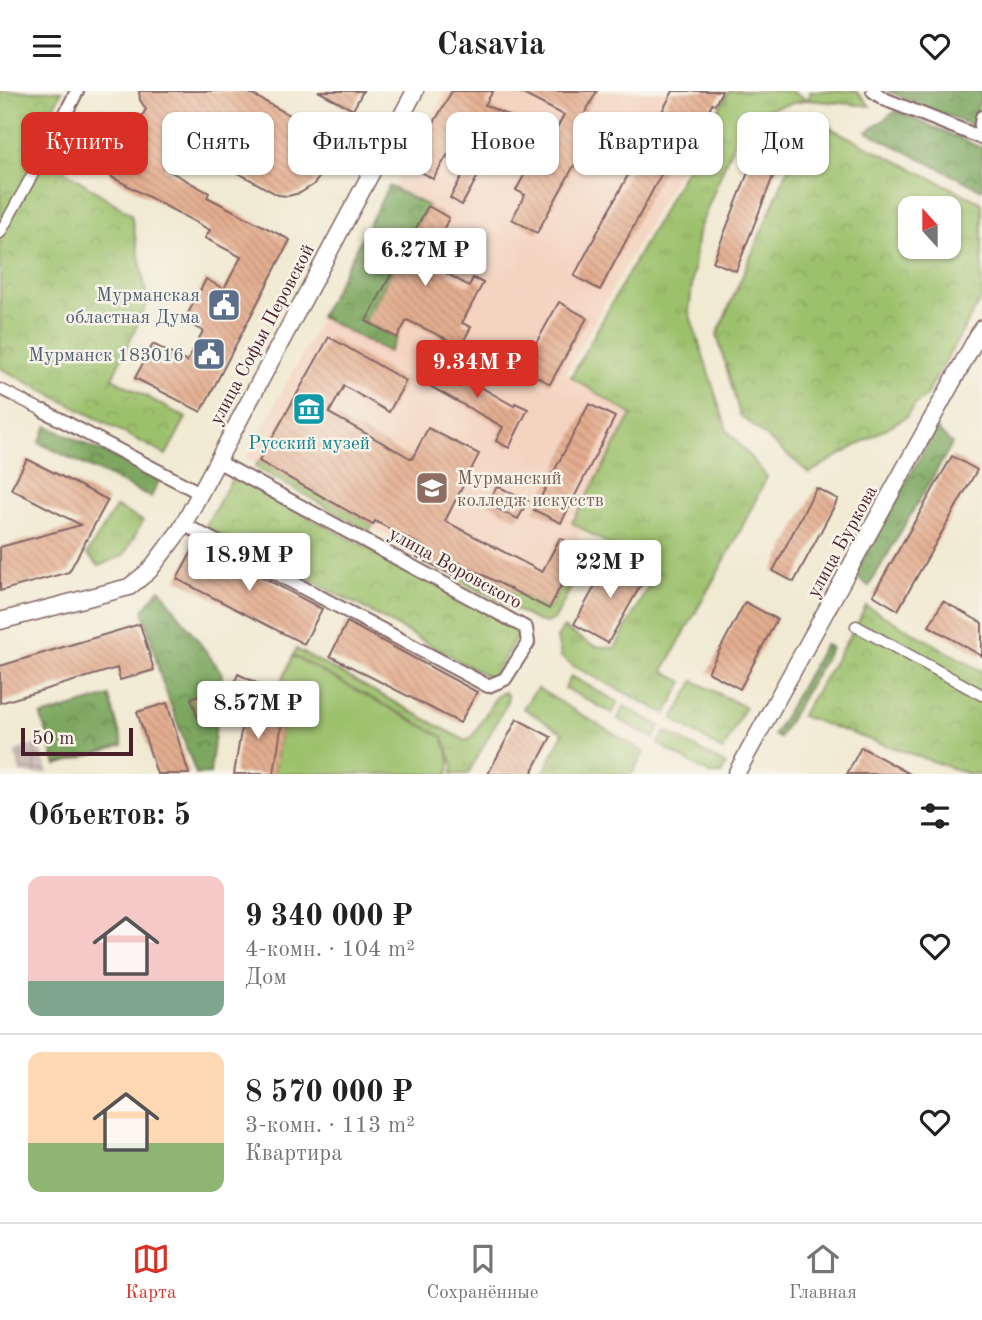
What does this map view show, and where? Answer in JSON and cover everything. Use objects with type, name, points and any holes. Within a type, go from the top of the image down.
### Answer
[{"type":"street","points":[[66,112],[77,91]]},
{"type":"street","name":"улица Софьи Перовской","points":[[0,621],[129,587],[149,571],[183,524],[415,91]]},
{"type":"street","points":[[873,91],[884,99],[980,138],[982,117]]},
{"type":"street","points":[[0,233],[32,175]]},
{"type":"street","name":"улица Буркова","points":[[736,774],[982,328]]},
{"type":"street","points":[[0,389],[200,493]]},
{"type":"street","name":"улица Воровского","points":[[183,524],[488,686],[505,679],[528,643],[526,628],[217,461]]},
{"type":"street","points":[[856,626],[982,695]]},
{"type":"shaded area","points":[[445,91],[723,91],[711,112],[573,112],[573,175],[676,175],[566,373],[636,412],[541,620],[246,458],[399,175],[432,175],[432,115]]},
{"type":"shaded area","points":[[40,743],[48,774],[21,774],[14,751]]},
{"type":"green space","points":[[0,91],[62,91],[51,112],[21,112],[21,175],[71,175],[131,214],[148,302],[112,378],[186,418],[166,455],[0,368]]},
{"type":"green space","points":[[729,91],[790,91],[808,100],[754,112],[737,112],[737,134],[723,169],[723,112],[717,112]]},
{"type":"green space","points":[[810,91],[856,91],[870,106],[808,100]]},
{"type":"green space","points":[[887,91],[982,91],[982,92],[973,126]]},
{"type":"green space","points":[[896,111],[982,148],[982,190],[867,132]]},
{"type":"green space","points":[[829,127],[982,203],[982,297],[925,397],[906,417],[809,473],[740,415],[717,335],[786,175],[829,175]]},
{"type":"green space","points":[[683,175],[721,175],[698,232],[689,312],[727,430],[767,477],[663,671],[683,682],[666,714],[575,667],[561,657],[557,638],[563,628],[594,646],[615,648],[656,572],[572,523],[632,415],[571,377]]},
{"type":"green space","points":[[389,186],[428,206],[366,321],[397,338],[389,352],[320,317]]},
{"type":"green space","points":[[47,426],[160,479],[151,497],[39,443]]},
{"type":"green space","points":[[936,428],[952,444],[869,586],[854,576]]},
{"type":"green space","points":[[259,461],[373,525],[369,531],[255,467]]},
{"type":"green space","points":[[233,477],[521,629],[492,679],[360,606],[205,527]]},
{"type":"green space","points":[[116,507],[143,521],[124,555],[99,566],[87,554]]},
{"type":"green space","points":[[580,548],[588,554],[555,619],[546,623],[537,621],[457,579],[464,565],[549,609]]},
{"type":"green space","points":[[160,589],[222,673],[210,774],[196,774],[161,678],[143,610]]},
{"type":"green space","points":[[866,606],[982,671],[982,774],[969,774],[801,716]]},
{"type":"green space","points":[[825,644],[831,648],[779,738],[774,735]]},
{"type":"green space","points":[[296,649],[466,741],[472,737],[497,695],[504,692],[508,696],[507,703],[468,774],[452,774],[453,765],[443,737],[293,656]]},
{"type":"green space","points":[[293,656],[443,737],[450,763],[448,774],[274,774],[282,722],[268,720],[271,705]]},
{"type":"green space","points":[[571,676],[618,702],[612,713],[565,688]]},
{"type":"green space","points":[[694,681],[745,707],[723,751],[673,719]]},
{"type":"green space","points":[[537,688],[644,752],[632,774],[543,774],[563,733],[523,708]]},
{"type":"green space","points":[[109,696],[123,745],[56,765],[41,716]]},
{"type":"green space","points":[[624,706],[660,726],[654,739],[618,719]]},
{"type":"green space","points":[[666,731],[726,765],[721,774],[710,774],[658,744]]},
{"type":"building","points":[[139,91],[246,91],[288,114],[288,175],[321,175],[313,185],[288,196],[278,195],[242,175],[274,175],[274,112],[162,112],[162,175],[177,175],[209,193],[207,197],[290,240],[201,412],[135,378],[153,344],[187,362],[203,331],[184,321],[206,279],[224,289],[241,257],[205,238],[210,230],[110,176],[148,175],[148,112],[144,112],[146,109],[140,100]]},
{"type":"building","points":[[318,91],[363,91],[353,110]]},
{"type":"building","points":[[452,91],[493,91],[485,105],[500,112],[446,112],[446,157],[433,179],[426,175],[432,175],[432,126]]},
{"type":"building","points":[[517,91],[597,91],[586,112],[573,112],[573,167],[537,233],[512,219],[525,195],[516,190],[524,175],[559,175],[559,124],[564,115]]},
{"type":"building","points":[[673,91],[722,91],[708,112],[662,112]]},
{"type":"building","points":[[463,175],[478,175],[462,205],[450,198]]},
{"type":"building","points":[[628,175],[661,175],[600,290],[574,276]]},
{"type":"building","points":[[747,175],[774,175],[736,271],[713,262]]},
{"type":"building","points":[[428,206],[449,218],[442,232],[450,236],[434,266],[469,286],[473,278],[483,283],[462,323],[471,327],[461,346],[407,320],[397,338],[366,321]]},
{"type":"building","points":[[559,302],[587,318],[550,384],[522,368]]},
{"type":"building","points":[[329,337],[406,381],[389,412],[344,386],[329,413],[412,459],[428,428],[479,454],[445,521],[542,572],[560,538],[580,548],[549,609],[458,562],[452,575],[417,557],[422,546],[375,521],[373,525],[259,461]]},
{"type":"building","points":[[433,360],[514,406],[515,403],[528,409],[509,448],[496,441],[503,427],[421,381]]},
{"type":"building","points":[[589,404],[615,417],[561,523],[534,510]]},
{"type":"building","points":[[952,456],[977,470],[898,610],[873,595]]},
{"type":"building","points":[[27,459],[108,500],[69,572],[0,591],[0,547],[81,525],[11,489]]},
{"type":"building","points":[[497,486],[528,501],[518,519],[488,504]]},
{"type":"building","points":[[816,488],[838,499],[794,582],[773,571]]},
{"type":"building","points":[[197,542],[322,609],[304,644],[177,579]]},
{"type":"building","points":[[611,557],[646,576],[608,643],[574,624]]},
{"type":"building","points":[[943,601],[982,623],[982,656],[929,626]]},
{"type":"building","points":[[745,602],[777,619],[740,689],[708,672]]},
{"type":"building","points":[[347,622],[477,692],[460,723],[330,656]]},
{"type":"building","points":[[140,624],[154,670],[120,680],[117,668],[0,703],[0,666]]},
{"type":"building","points":[[238,674],[259,684],[254,696],[233,686]]},
{"type":"building","points":[[202,694],[210,717],[199,721],[191,698]]},
{"type":"building","points":[[246,701],[271,705],[268,720],[282,722],[274,774],[234,774]]},
{"type":"building","points":[[167,703],[189,774],[157,774],[137,712]]},
{"type":"building","points":[[517,719],[551,737],[531,774],[488,774]]},
{"type":"building","points":[[861,747],[910,774],[847,774]]},
{"type":"place","name":"Мурманская областная Дума","points":[[224,305]]},
{"type":"place","name":"Мурманск 183016","points":[[209,354]]},
{"type":"place","name":"Русский музей","points":[[309,409]]},
{"type":"place","name":"Мурманский колледж искусств","points":[[432,488]]}]
